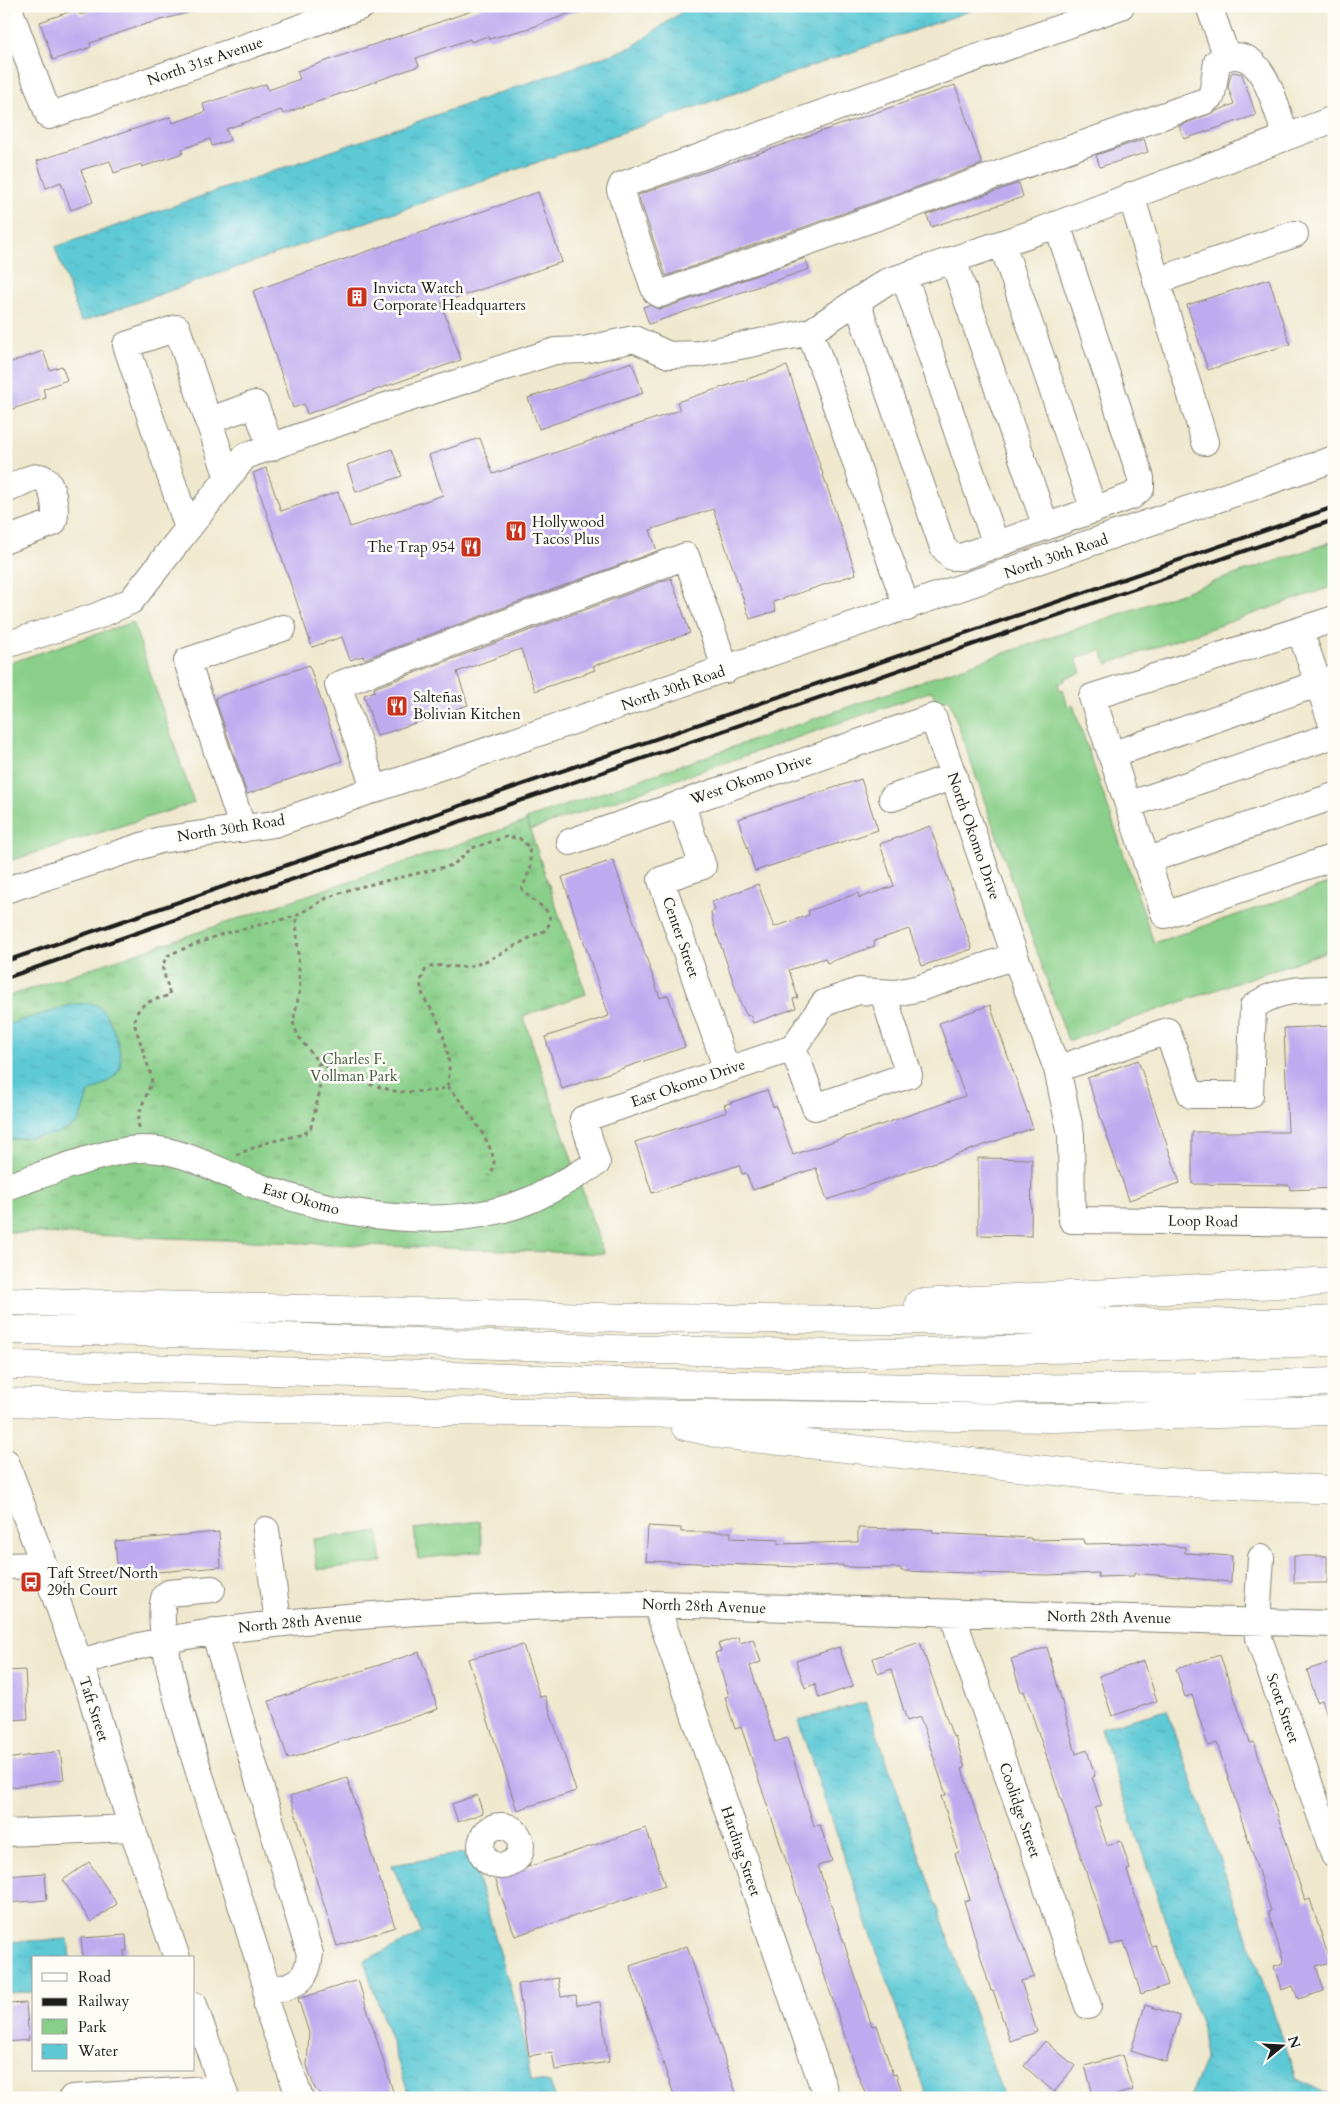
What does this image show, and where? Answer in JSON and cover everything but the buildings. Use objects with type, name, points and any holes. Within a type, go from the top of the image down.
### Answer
[{"type":"highway","points":[[633,1318],[1334,1281]]},
{"type":"highway","points":[[10,1301],[633,1318],[1283,1323],[1334,1320]]},
{"type":"highway","points":[[14,1329],[608,1349],[843,1354],[1334,1342]]},
{"type":"highway","points":[[6,1365],[668,1384],[978,1389],[1194,1387],[1334,1382]]},
{"type":"highway","points":[[6,1402],[254,1409],[1053,1418],[1334,1411]]},
{"type":"highway","points":[[633,1414],[725,1435],[1137,1480],[1334,1490]]},
{"type":"street","name":"North 31st Avenue","points":[[8,6],[49,116],[362,6]]},
{"type":"street","points":[[1122,6],[622,185],[620,190],[655,291],[660,294],[1205,101],[1212,95],[1217,62],[1235,54],[1242,55],[1261,68],[1286,137]]},
{"type":"street","points":[[1209,6],[1227,57]]},
{"type":"street","points":[[6,645],[97,616],[127,604],[245,456],[392,404],[555,351],[584,350],[634,339],[669,355],[699,354],[810,332],[886,282],[1057,224],[1334,119]]},
{"type":"street","points":[[1131,195],[1205,442]]},
{"type":"street","points":[[857,302],[943,548],[952,557],[961,557],[1132,496],[1141,488],[1141,478],[1057,224]]},
{"type":"street","points":[[1156,281],[1295,234]]},
{"type":"street","points":[[1002,244],[1094,510]]},
{"type":"street","points":[[953,260],[1046,527]]},
{"type":"street","points":[[904,276],[996,545]]},
{"type":"street","points":[[188,528],[126,346],[176,328],[228,478]]},
{"type":"street","points":[[810,332],[907,608]]},
{"type":"street","points":[[208,421],[255,404],[271,448]]},
{"type":"street","name":"North 30th Road","points":[[6,890],[160,840],[274,824],[907,608],[1334,459]]},
{"type":"street","points":[[6,490],[37,477],[44,478],[48,482],[57,510],[53,523],[6,540]]},
{"type":"street","points":[[376,790],[338,685],[686,556],[726,670]]},
{"type":"street","points":[[1334,619],[1092,697],[1165,915],[1334,857]]},
{"type":"street","points":[[243,829],[187,661],[282,628]]},
{"type":"street","points":[[1300,630],[1326,681],[1334,730]]},
{"type":"street","points":[[1111,755],[1326,681]]},
{"type":"street","name":"North Okomo Drive","points":[[933,717],[1015,956],[1057,1069],[1071,1134],[1072,1220]]},
{"type":"street","name":"West Okomo Drive","points":[[570,842],[933,717]]},
{"type":"street","points":[[1128,805],[1334,735]]},
{"type":"street","points":[[892,798],[954,776]]},
{"type":"street","points":[[1146,861],[1334,796]]},
{"type":"street","name":"Center Street","points":[[681,803],[702,866],[661,880],[727,1070]]},
{"type":"street","points":[[883,993],[909,1075],[814,1107],[793,1048],[824,1003],[859,991],[896,994],[920,988],[1015,956]]},
{"type":"street","points":[[1057,1069],[1167,1031],[1191,1095],[1250,1095],[1253,1006],[1264,998],[1286,992],[1309,988],[1334,989]]},
{"type":"street","name":"East Okomo Drive","points":[[597,1163],[583,1119],[793,1048]]},
{"type":"street","name":"East Okomo","points":[[6,1187],[122,1151],[144,1148],[167,1150],[190,1156],[252,1184],[336,1210],[368,1215],[432,1218],[477,1214],[529,1200],[597,1163]]},
{"type":"street","name":"Loop Road","points":[[1072,1220],[1334,1223]]},
{"type":"street","name":"Taft Street","points":[[6,1462],[79,1663],[132,1828],[176,1956]]},
{"type":"street","points":[[266,1530],[278,1623]]},
{"type":"street","name":"Scott Street","points":[[1261,1558],[1259,1638],[1334,1855]]},
{"type":"street","points":[[6,1566],[42,1565]]},
{"type":"street","points":[[212,1589],[169,1593],[165,1596],[162,1609],[164,1639],[182,1717],[266,1984],[267,2006],[300,2098]]},
{"type":"street","name":"North 28th Avenue","points":[[79,1663],[164,1639],[214,1630],[441,1609],[656,1604],[1334,1624]]},
{"type":"street","name":"Harding Street","points":[[656,1604],[827,2098]]},
{"type":"street","name":"Coolidge Street","points":[[954,1614],[959,1635],[1088,2006]]},
{"type":"street","points":[[214,1630],[310,1954],[308,1971],[299,1980],[279,1989],[266,1984]]},
{"type":"street","points":[[6,1833],[132,1828]]},
{"type":"street","points":[[72,2098],[224,2093],[195,2008]]},
{"type":"path","points":[[140,1133],[138,1115],[152,1078],[135,1026],[135,1017],[139,1006],[170,995],[163,972],[163,960],[172,953],[222,934],[296,916],[326,898],[351,889],[453,865],[472,848],[513,837],[525,842],[532,860],[522,889],[524,894],[547,910],[549,916],[547,928],[476,964],[461,967],[433,965],[426,969],[420,986],[423,996],[435,1016],[449,1063],[450,1076],[448,1087]]},
{"type":"path","points":[[296,916],[300,990],[293,1022],[298,1036],[318,1062],[350,1079],[398,1092],[435,1091],[448,1087]]},
{"type":"path","points":[[231,1158],[245,1150],[304,1134],[310,1127],[319,1095],[320,1078],[318,1062]]},
{"type":"path","points":[[448,1087],[458,1096],[470,1113],[490,1150],[494,1166],[489,1176]]},
{"type":"green space","points":[[1334,541],[1334,586],[1107,664],[1101,650],[1076,658],[1081,673],[1065,678],[1065,681],[1058,684],[1060,691],[1063,690],[1068,707],[1073,705],[1154,943],[1334,882],[1334,949],[1068,1041],[949,699],[937,703],[932,691],[530,830],[526,819],[943,674]]},
{"type":"green space","points":[[133,622],[194,803],[6,862],[6,664]]},
{"type":"green space","name":"Charles F. Vollman Park","points":[[527,821],[586,994],[523,1016],[604,1254],[6,1232],[6,997]]},
{"type":"green space","points":[[479,1521],[483,1551],[418,1559],[414,1529]]},
{"type":"green space","points":[[378,1532],[382,1562],[317,1570],[313,1539]]},
{"type":"water","points":[[690,6],[984,6],[81,322],[55,247],[632,47]]},
{"type":"water","points":[[75,1004],[95,1005],[103,1010],[118,1044],[121,1061],[118,1072],[111,1080],[88,1094],[78,1124],[56,1134],[6,1140],[6,1025]]},
{"type":"water","points":[[866,1702],[1004,2098],[927,2098],[798,1721]]},
{"type":"water","points":[[1167,1710],[1297,2079],[1325,2093],[1334,2092],[1334,2098],[1189,2098],[1205,2060],[1202,2028],[1100,1728]]},
{"type":"water","points":[[470,1852],[521,2024],[531,2080],[550,2083],[556,2098],[410,2098],[364,1961],[422,1933],[392,1865]]},
{"type":"water","points":[[68,1939],[70,1956],[32,1956],[32,1992],[6,1993],[6,1942]]},
{"type":"railway","points":[[6,961],[1334,507]]},
{"type":"railway","points":[[6,978],[1334,520]]},
{"type":"place","name":"Invicta Watch Corporate Headquarters","points":[[357,297]]},
{"type":"place","name":"Hollywood Tacos Plus","points":[[516,531]]},
{"type":"place","name":"The Trap 954","points":[[471,547]]},
{"type":"place","name":"Salteñas Bolivian Kitchen","points":[[397,706]]},
{"type":"place","name":"Taft Street/North 29th Court","points":[[31,1582]]}]
